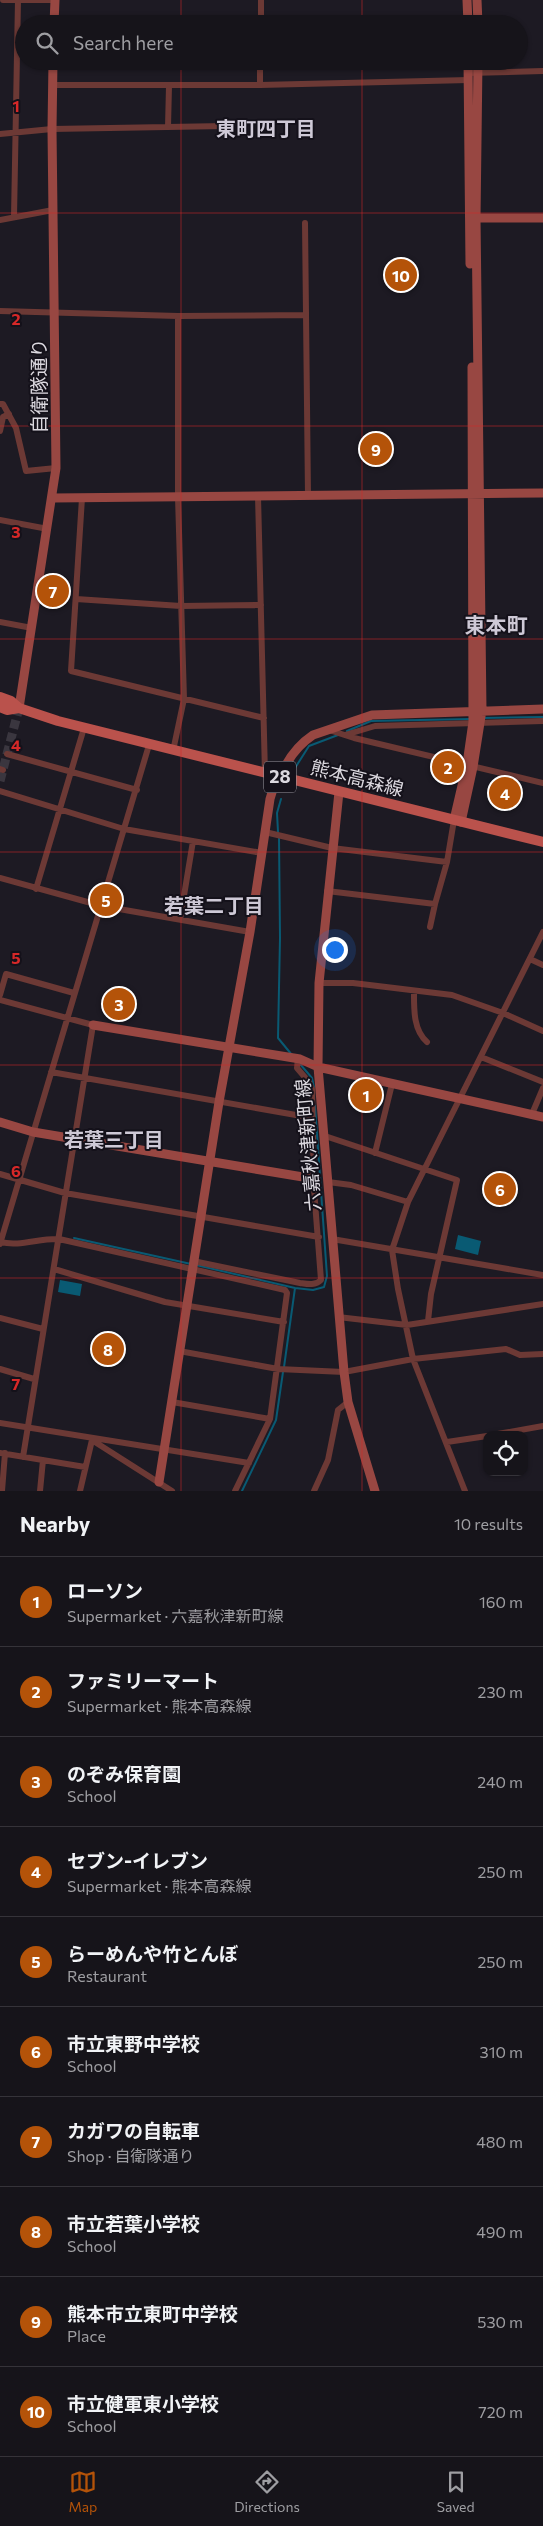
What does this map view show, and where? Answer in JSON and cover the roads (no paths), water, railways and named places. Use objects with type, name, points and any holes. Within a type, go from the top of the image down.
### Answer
[{"type":"main road","name":"熊本高森線","points":[[0,697],[11,701],[19,708],[84,728],[543,842]]},
{"type":"main road","name":"熊本高森線","points":[[0,707],[7,710],[19,708]]},
{"type":"street","points":[[3,0],[55,0],[54,15]]},
{"type":"street","points":[[18,0],[18,15]]},
{"type":"street","points":[[261,0],[261,15]]},
{"type":"street","points":[[468,0],[468,15]]},
{"type":"street","points":[[478,0],[478,15]]},
{"type":"street","points":[[14,217],[17,70]]},
{"type":"street","name":"自衛隊通り","points":[[19,708],[53,498],[56,468],[53,70]]},
{"type":"street","points":[[260,70],[260,85]]},
{"type":"street","points":[[53,85],[260,85],[473,71],[543,71]]},
{"type":"street","points":[[430,927],[458,821],[470,765],[477,716],[473,71]]},
{"type":"street","points":[[168,127],[169,86]]},
{"type":"street","points":[[0,134],[52,129],[225,126]]},
{"type":"street","points":[[0,220],[53,210]]},
{"type":"street","points":[[473,218],[543,218]]},
{"type":"street","points":[[305,223],[308,496]]},
{"type":"street","points":[[0,310],[55,314],[178,316],[306,315]]},
{"type":"street","points":[[173,751],[184,699],[178,497],[178,316]]},
{"type":"street","points":[[0,404],[3,404],[16,428],[26,470],[56,468]]},
{"type":"street","points":[[0,431],[3,417],[9,414]]},
{"type":"street","points":[[53,498],[543,493]]},
{"type":"street","points":[[258,496],[265,774]]},
{"type":"street","points":[[82,498],[71,671],[264,718]]},
{"type":"street","points":[[0,520],[48,529]]},
{"type":"street","points":[[76,599],[181,606],[261,605]]},
{"type":"street","points":[[0,622],[32,628]]},
{"type":"street","points":[[345,735],[375,726],[543,709]]},
{"type":"street","points":[[159,1482],[219,1102],[250,932],[265,832],[278,777],[301,744],[313,735],[332,731],[372,715],[477,716],[543,721]]},
{"type":"street","points":[[36,889],[84,728]]},
{"type":"street","points":[[332,731],[543,783]]},
{"type":"street","points":[[149,745],[0,1243],[18,1244],[46,1238],[59,1239],[311,1285],[318,1283],[321,1280],[319,1237],[322,1180],[313,1118],[312,1089],[309,1082],[297,1068],[298,1058]]},
{"type":"street","points":[[7,754],[137,790]]},
{"type":"street","points":[[0,791],[124,829],[262,853]]},
{"type":"street","name":"六嘉秋津新町線","points":[[339,792],[327,892],[319,983],[318,1067],[325,1136],[322,1180],[332,1239],[338,1318],[348,1402],[375,1491]]},
{"type":"street","points":[[265,832],[332,848],[447,862]]},
{"type":"street","points":[[180,920],[193,841]]},
{"type":"street","points":[[0,878],[102,906],[250,932]]},
{"type":"street","points":[[327,892],[435,904]]},
{"type":"street","points":[[465,1491],[413,1359],[392,1250],[408,1202],[543,932]]},
{"type":"street","points":[[530,959],[543,965]]},
{"type":"street","points":[[0,995],[6,974],[74,993]]},
{"type":"street","points":[[319,983],[353,983],[452,996],[503,1013],[543,1031]]},
{"type":"street","points":[[414,991],[416,1022],[422,1037],[427,1042]]},
{"type":"street","points":[[0,1000],[66,1019],[298,1058],[318,1067],[543,1117]]},
{"type":"street","points":[[23,1457],[34,1379],[59,1239],[73,1139],[93,1024]]},
{"type":"street","points":[[481,1057],[543,1082]]},
{"type":"street","points":[[51,1072],[313,1118]]},
{"type":"street","points":[[375,1153],[392,1084]]},
{"type":"street","points":[[532,1114],[543,1088]]},
{"type":"street","points":[[0,1122],[33,1132],[351,1185],[408,1202]]},
{"type":"street","points":[[325,1136],[457,1180],[427,1312],[428,1321]]},
{"type":"street","points":[[0,1174],[65,1193],[319,1237]]},
{"type":"street","points":[[332,1239],[543,1275]]},
{"type":"street","points":[[193,1264],[285,1290],[287,1293],[270,1419],[235,1491]]},
{"type":"street","points":[[54,1269],[165,1302],[284,1322]]},
{"type":"street","points":[[338,1318],[407,1324],[543,1304]]},
{"type":"street","points":[[0,1318],[43,1329]]},
{"type":"street","points":[[179,1351],[278,1369],[344,1372],[413,1359],[506,1349],[520,1355],[543,1354]]},
{"type":"street","points":[[0,1369],[34,1379]]},
{"type":"street","points":[[172,1402],[270,1419]]},
{"type":"street","points":[[314,1491],[328,1460],[338,1410],[348,1402]]},
{"type":"street","points":[[0,1423],[92,1440],[249,1464]]},
{"type":"street","points":[[515,1431],[543,1426]]},
{"type":"street","points":[[446,1442],[483,1437]]},
{"type":"street","points":[[80,1491],[92,1440]]},
{"type":"street","points":[[92,1440],[172,1491]]},
{"type":"street","points":[[2,1491],[2,1453],[85,1467]]},
{"type":"street","points":[[40,1491],[44,1460]]},
{"type":"water","points":[[458,1235],[481,1241],[478,1255],[455,1249]]},
{"type":"water","points":[[60,1280],[82,1284],[80,1296],[58,1292]]},
{"type":"waterway","points":[[483,718],[543,717]]},
{"type":"waterway","points":[[347,731],[371,721],[471,719]]},
{"type":"waterway","points":[[295,768],[309,746],[338,735]]},
{"type":"waterway","points":[[278,832],[277,813],[281,799]]},
{"type":"waterway","points":[[279,837],[280,938],[278,1038],[292,1055]]},
{"type":"waterway","points":[[300,1064],[312,1078],[314,1087]]},
{"type":"waterway","points":[[196,1265],[295,1288],[313,1290],[324,1287],[327,1276],[315,1106]]},
{"type":"waterway","points":[[74,1238],[191,1264]]},
{"type":"waterway","points":[[284,1367],[295,1288]]},
{"type":"waterway","points":[[242,1491],[276,1420],[283,1372]]},
{"type":"tunnel","points":[[0,781],[19,708]]},
{"type":"place","name":"市立健軍東小学校","points":[[401,275]]},
{"type":"place","name":"熊本市立東町中学校","points":[[376,449]]},
{"type":"place","name":"カガワの自転車","points":[[53,591]]},
{"type":"place","name":"ファミリーマート","points":[[448,767]]},
{"type":"place","name":"セブン-イレブン","points":[[505,793]]},
{"type":"place","name":"らーめんや竹とんぼ","points":[[106,900]]},
{"type":"place","name":"のぞみ保育園","points":[[119,1004]]},
{"type":"place","name":"ローソン","points":[[366,1095]]},
{"type":"place","name":"市立東野中学校","points":[[500,1189]]},
{"type":"place","name":"市立若葉小学校","points":[[108,1349]]},
{"type":"district","name":"東町四丁目","points":[[266,129]]},
{"type":"district","name":"東本町","points":[[496,626]]},
{"type":"district","name":"若葉二丁目","points":[[214,906]]},
{"type":"district","name":"若葉三丁目","points":[[114,1140]]}]
